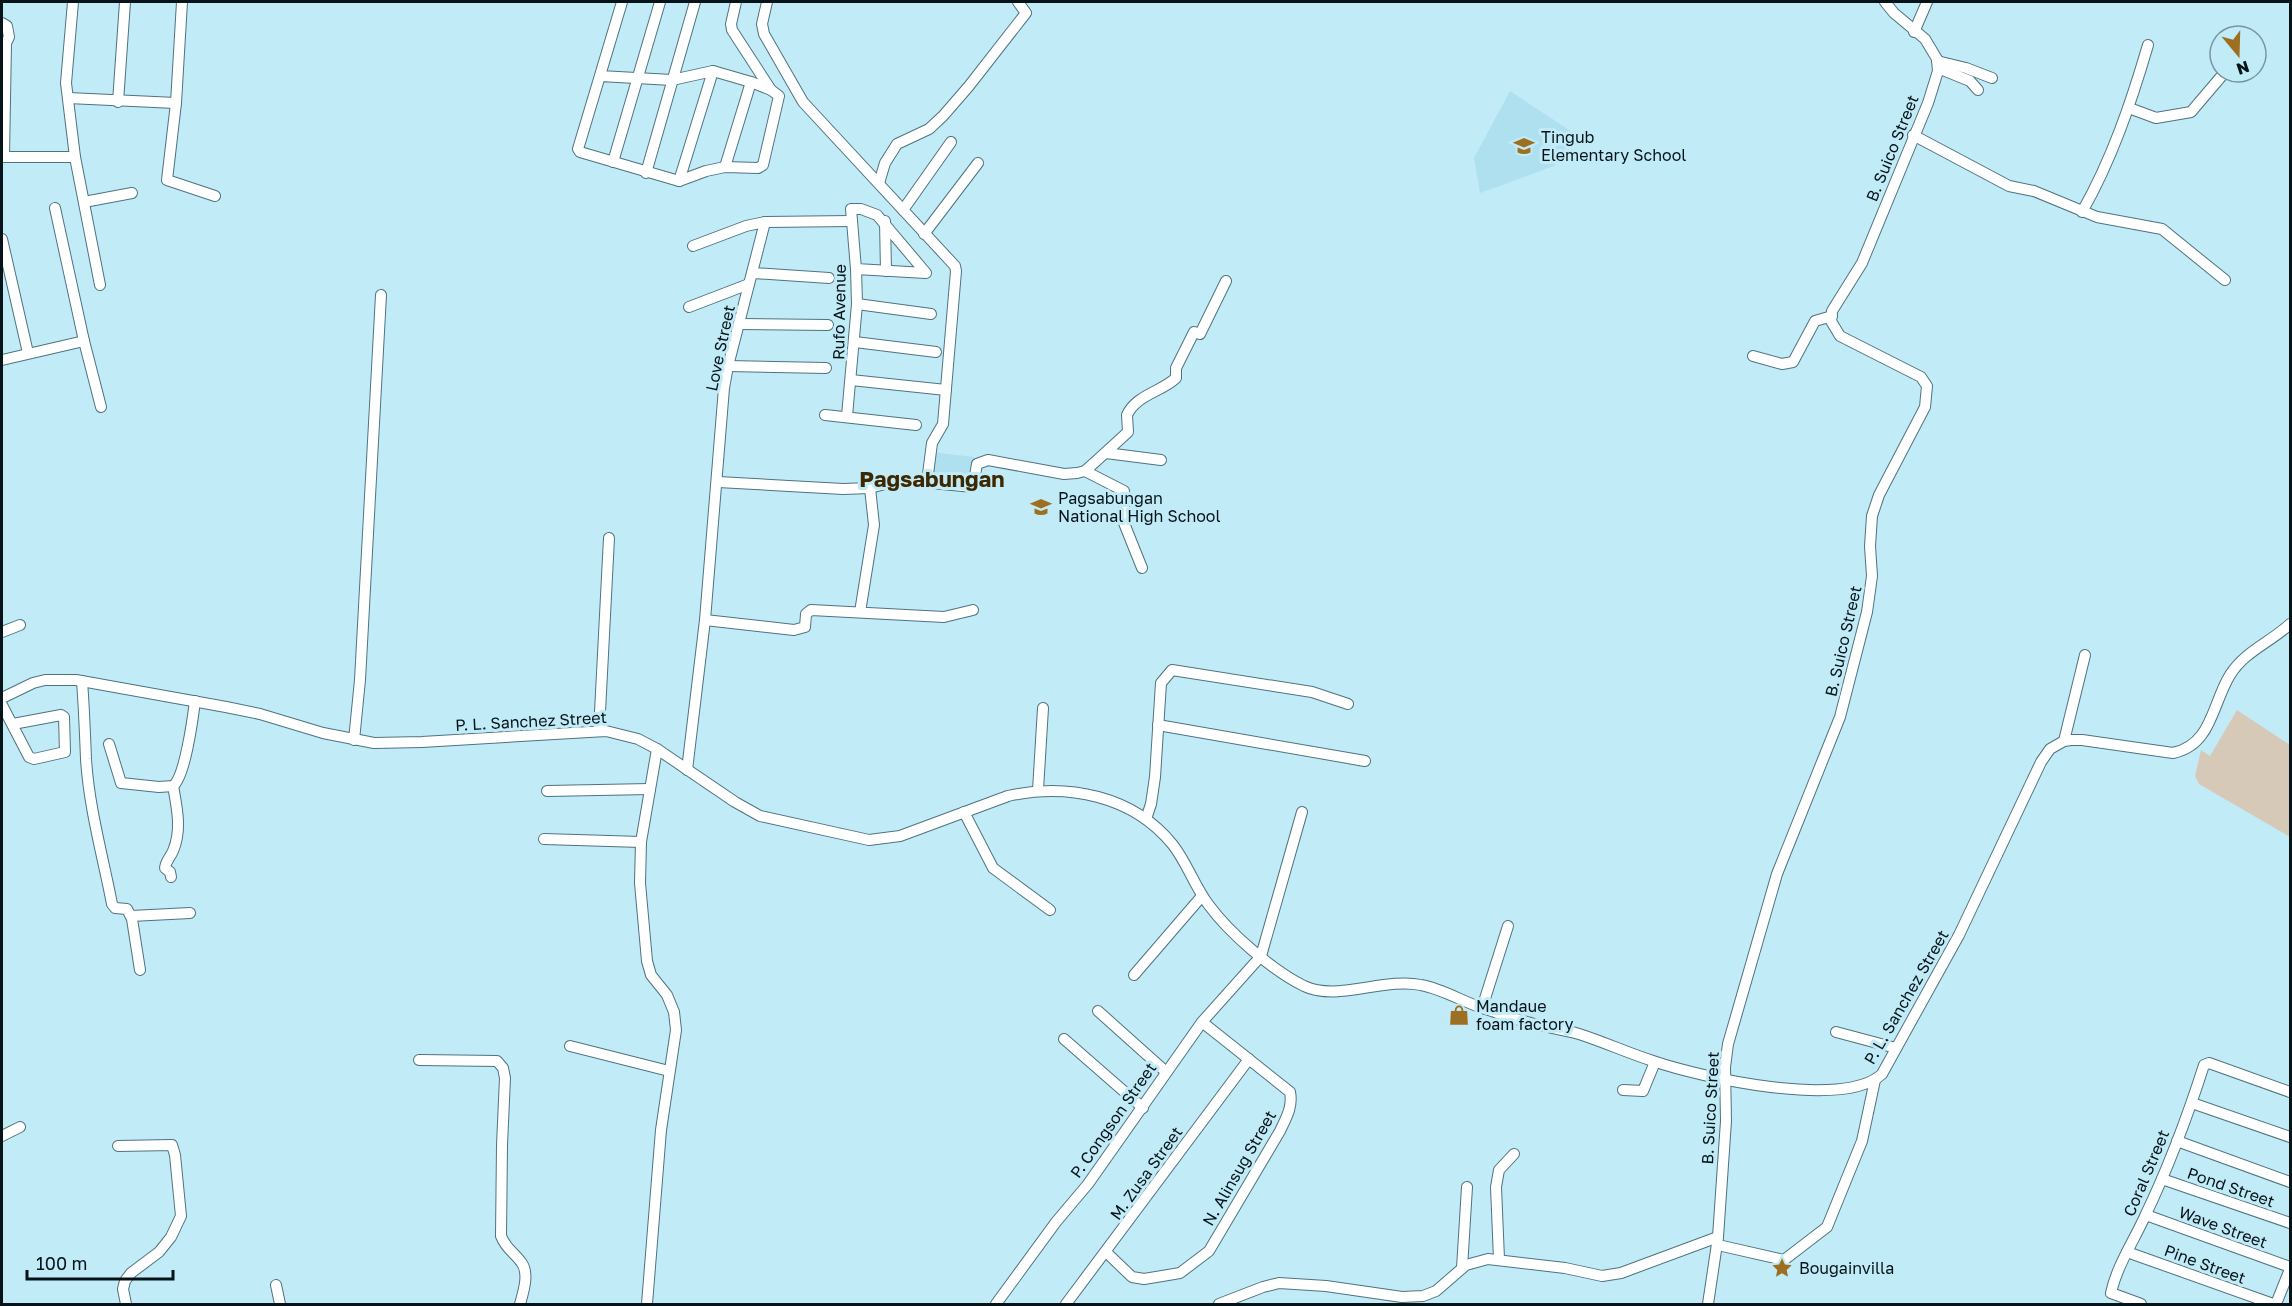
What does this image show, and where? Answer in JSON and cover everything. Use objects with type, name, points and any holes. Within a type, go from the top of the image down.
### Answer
[{"type":"street","points":[[73,2],[66,83],[75,157],[100,285]]},
{"type":"street","points":[[118,102],[125,2]]},
{"type":"street","points":[[182,2],[176,103],[166,180],[215,196]]},
{"type":"street","points":[[621,2],[578,149],[582,154],[679,181],[725,167],[758,168],[763,165],[775,93],[732,30],[731,24],[736,2]]},
{"type":"street","points":[[613,162],[660,2]]},
{"type":"street","points":[[646,173],[695,2]]},
{"type":"street","points":[[767,2],[762,24],[764,34],[803,102],[955,267],[944,424],[932,443],[927,482]]},
{"type":"street","points":[[879,183],[885,163],[897,144],[929,129],[943,116],[1026,13],[1018,2]]},
{"type":"street","points":[[1885,2],[1914,32],[1925,39],[1937,65],[1970,81],[1978,90]]},
{"type":"street","points":[[1914,32],[1927,2]]},
{"type":"street","points":[[2,23],[7,27],[9,37],[6,43],[3,156],[75,157]]},
{"type":"street","points":[[2082,212],[2098,185],[2129,108],[2148,45]]},
{"type":"street","points":[[1937,65],[1966,68],[1992,78]]},
{"type":"street","name":"B. Suico Street","points":[[1708,1305],[1718,1241],[1726,1121],[1725,1080],[1728,1044],[1777,874],[1836,730],[1853,672],[1867,612],[1872,576],[1870,546],[1872,516],[1879,495],[1925,407],[1926,400],[1927,386],[1921,377],[1840,336],[1834,329],[1832,312],[1862,262],[1928,103],[1937,65]]},
{"type":"street","points":[[600,76],[637,80],[672,80],[713,71],[751,82],[775,93]]},
{"type":"street","points":[[679,181],[713,71]]},
{"type":"street","points":[[725,167],[751,82]]},
{"type":"street","points":[[2129,108],[2156,118],[2191,112],[2215,84]]},
{"type":"street","points":[[68,98],[176,103]]},
{"type":"street","points":[[1913,135],[2009,186],[2034,191],[2097,217],[2162,229],[2225,280]]},
{"type":"street","points":[[903,210],[951,142]]},
{"type":"street","points":[[924,234],[978,163]]},
{"type":"street","points":[[84,202],[132,193]]},
{"type":"street","points":[[55,208],[100,407]]},
{"type":"street","name":"Rufo Avenue","points":[[847,416],[857,304],[851,208],[871,212],[885,221]]},
{"type":"street","points":[[693,246],[746,226],[765,222],[852,221]]},
{"type":"street","points":[[885,221],[886,271]]},
{"type":"street","points":[[856,269],[925,274],[925,271],[885,221]]},
{"type":"street","name":"Love Street","points":[[687,770],[705,620],[728,366],[765,222]]},
{"type":"street","points":[[2,239],[28,353]]},
{"type":"street","points":[[753,273],[829,278]]},
{"type":"street","points":[[718,482],[843,489],[870,488],[900,480],[973,487],[977,464],[988,460],[1064,474],[1085,471],[1128,432],[1126,415],[1137,400],[1168,385],[1176,378],[1176,368],[1194,333],[1200,334],[1226,281]]},
{"type":"street","points":[[689,307],[749,285]]},
{"type":"street","points":[[354,740],[360,680],[381,295]]},
{"type":"street","points":[[857,304],[931,314]]},
{"type":"street","points":[[1753,356],[1782,364],[1793,362],[1815,321],[1832,316]]},
{"type":"street","points":[[739,324],[828,324]]},
{"type":"street","points":[[2,360],[84,341]]},
{"type":"street","points":[[855,342],[936,352]]},
{"type":"street","points":[[728,366],[826,368]]},
{"type":"street","points":[[851,380],[946,390]]},
{"type":"street","points":[[825,415],[916,425]]},
{"type":"street","points":[[1106,453],[1161,460]]},
{"type":"street","points":[[1085,471],[1124,492],[1124,523],[1142,568]]},
{"type":"street","points":[[860,612],[874,525],[870,488]]},
{"type":"street","points":[[599,731],[609,538]]},
{"type":"street","points":[[705,620],[794,630],[805,627],[806,614],[809,611],[944,617],[973,610]]},
{"type":"street","points":[[2085,655],[2064,741],[2082,740],[2173,753],[2193,746],[2205,730],[2230,675],[2255,649],[2290,624]]},
{"type":"street","points":[[2,633],[20,625]]},
{"type":"street","points":[[1146,819],[1155,777],[1161,683],[1172,670],[1312,692],[1348,704]]},
{"type":"street","name":"P. L. Sanchez Street","points":[[2,698],[21,687],[45,680],[82,681],[260,714],[323,733],[374,743],[599,731],[638,739],[657,749],[735,802],[760,816],[854,838],[876,840],[900,836],[1008,796],[1038,790],[1068,790],[1105,798],[1137,812],[1146,819],[1174,846],[1202,896],[1237,937],[1294,981],[1319,991],[1410,983],[1432,988],[1525,1022],[1579,1034],[1655,1062],[1725,1080],[1773,1087],[1841,1089],[1875,1080],[1882,1074],[1959,935],[2041,762],[2050,749],[2064,741]]},
{"type":"street","points":[[82,681],[87,733],[86,759],[112,904],[115,908],[126,909],[131,916],[140,969]]},
{"type":"street","points":[[171,877],[170,872],[165,868],[166,861],[174,850],[179,821],[173,786],[179,778],[190,735],[195,701]]},
{"type":"street","points":[[2,705],[29,757],[34,759],[66,752],[64,717],[61,715],[13,724]]},
{"type":"street","points":[[1038,790],[1043,708]]},
{"type":"street","points":[[1158,725],[1365,761]]},
{"type":"street","points":[[109,744],[121,783],[159,787],[173,786]]},
{"type":"street","points":[[647,1305],[661,1131],[676,1030],[674,1012],[667,995],[651,975],[647,961],[640,883],[641,842],[657,749]]},
{"type":"street","points":[[548,791],[650,789]]},
{"type":"street","points":[[964,812],[993,868],[1050,910]]},
{"type":"street","points":[[1261,956],[1302,812]]},
{"type":"street","points":[[544,839],[641,842]]},
{"type":"street","points":[[1134,975],[1202,896]]},
{"type":"street","points":[[131,916],[190,913]]},
{"type":"street","points":[[1482,1008],[1508,926]]},
{"type":"street","name":"P. Congson Street","points":[[996,1305],[1056,1222],[1088,1184],[1143,1108],[1165,1071],[1202,1022],[1261,956]]},
{"type":"street","points":[[1098,1011],[1165,1071]]},
{"type":"street","name":"N. Alinsug Street","points":[[1107,1252],[1132,1277],[1144,1279],[1180,1273],[1209,1251],[1290,1111],[1292,1099],[1290,1092],[1202,1022]]},
{"type":"street","points":[[1836,1032],[1896,1048]]},
{"type":"street","points":[[1064,1039],[1143,1108]]},
{"type":"street","points":[[570,1046],[669,1071]]},
{"type":"street","points":[[419,1059],[497,1061],[503,1068],[505,1078],[501,1236],[505,1247],[523,1263],[525,1271],[520,1305]]},
{"type":"street","name":"M. Zusa Street","points":[[1066,1305],[1249,1059]]},
{"type":"street","points":[[1623,1090],[1643,1091],[1655,1062]]},
{"type":"street","name":"Coral Street","points":[[2141,1305],[2111,1293],[2122,1260],[2162,1179],[2206,1063],[2290,1092]]},
{"type":"street","points":[[1219,1305],[1279,1283],[1326,1286],[1402,1297],[1423,1296],[1436,1291],[1462,1268],[1479,1260],[1499,1259],[1565,1268],[1602,1276],[1622,1273],[1718,1241],[1784,1260],[1827,1227],[1862,1141],[1875,1080]]},
{"type":"street","points":[[2192,1103],[2290,1137]]},
{"type":"street","points":[[2,1136],[20,1127]]},
{"type":"street","points":[[2176,1141],[2290,1182]]},
{"type":"street","points":[[118,1146],[172,1145],[181,1216],[171,1238],[159,1252],[131,1273],[125,1281],[123,1289],[126,1305]]},
{"type":"street","points":[[1499,1259],[1496,1187],[1499,1170],[1514,1154]]},
{"type":"street","name":"Pond Street","points":[[2162,1179],[2290,1223]]},
{"type":"street","points":[[1462,1268],[1467,1187]]},
{"type":"street","name":"Wave Street","points":[[2146,1215],[2290,1268]]},
{"type":"street","name":"Pine Street","points":[[2127,1252],[2275,1305]]},
{"type":"street","points":[[2275,1305],[2290,1268]]},
{"type":"street","points":[[276,1285],[280,1305]]},
{"type":"shaded area","name":"Tingub Elementary School","points":[[1510,91],[1575,134],[1554,166],[1480,193],[1474,158]]},
{"type":"shaded area","points":[[932,452],[974,457],[970,480],[930,475]]},
{"type":"shaded area","points":[[2237,710],[2290,745],[2290,837],[2199,784],[2195,776],[2201,750],[2210,756]]},
{"type":"place","name":"Tingub Elementary School","points":[[1524,146]]},
{"type":"place","name":"Pagsabungan National High School","points":[[1041,507]]},
{"type":"place","name":"Mandaue foam factory","points":[[1459,1015]]},
{"type":"place","name":"Bougainvilla","points":[[1782,1268]]},
{"type":"district","name":"Pagsabungan","points":[[932,478]]}]
